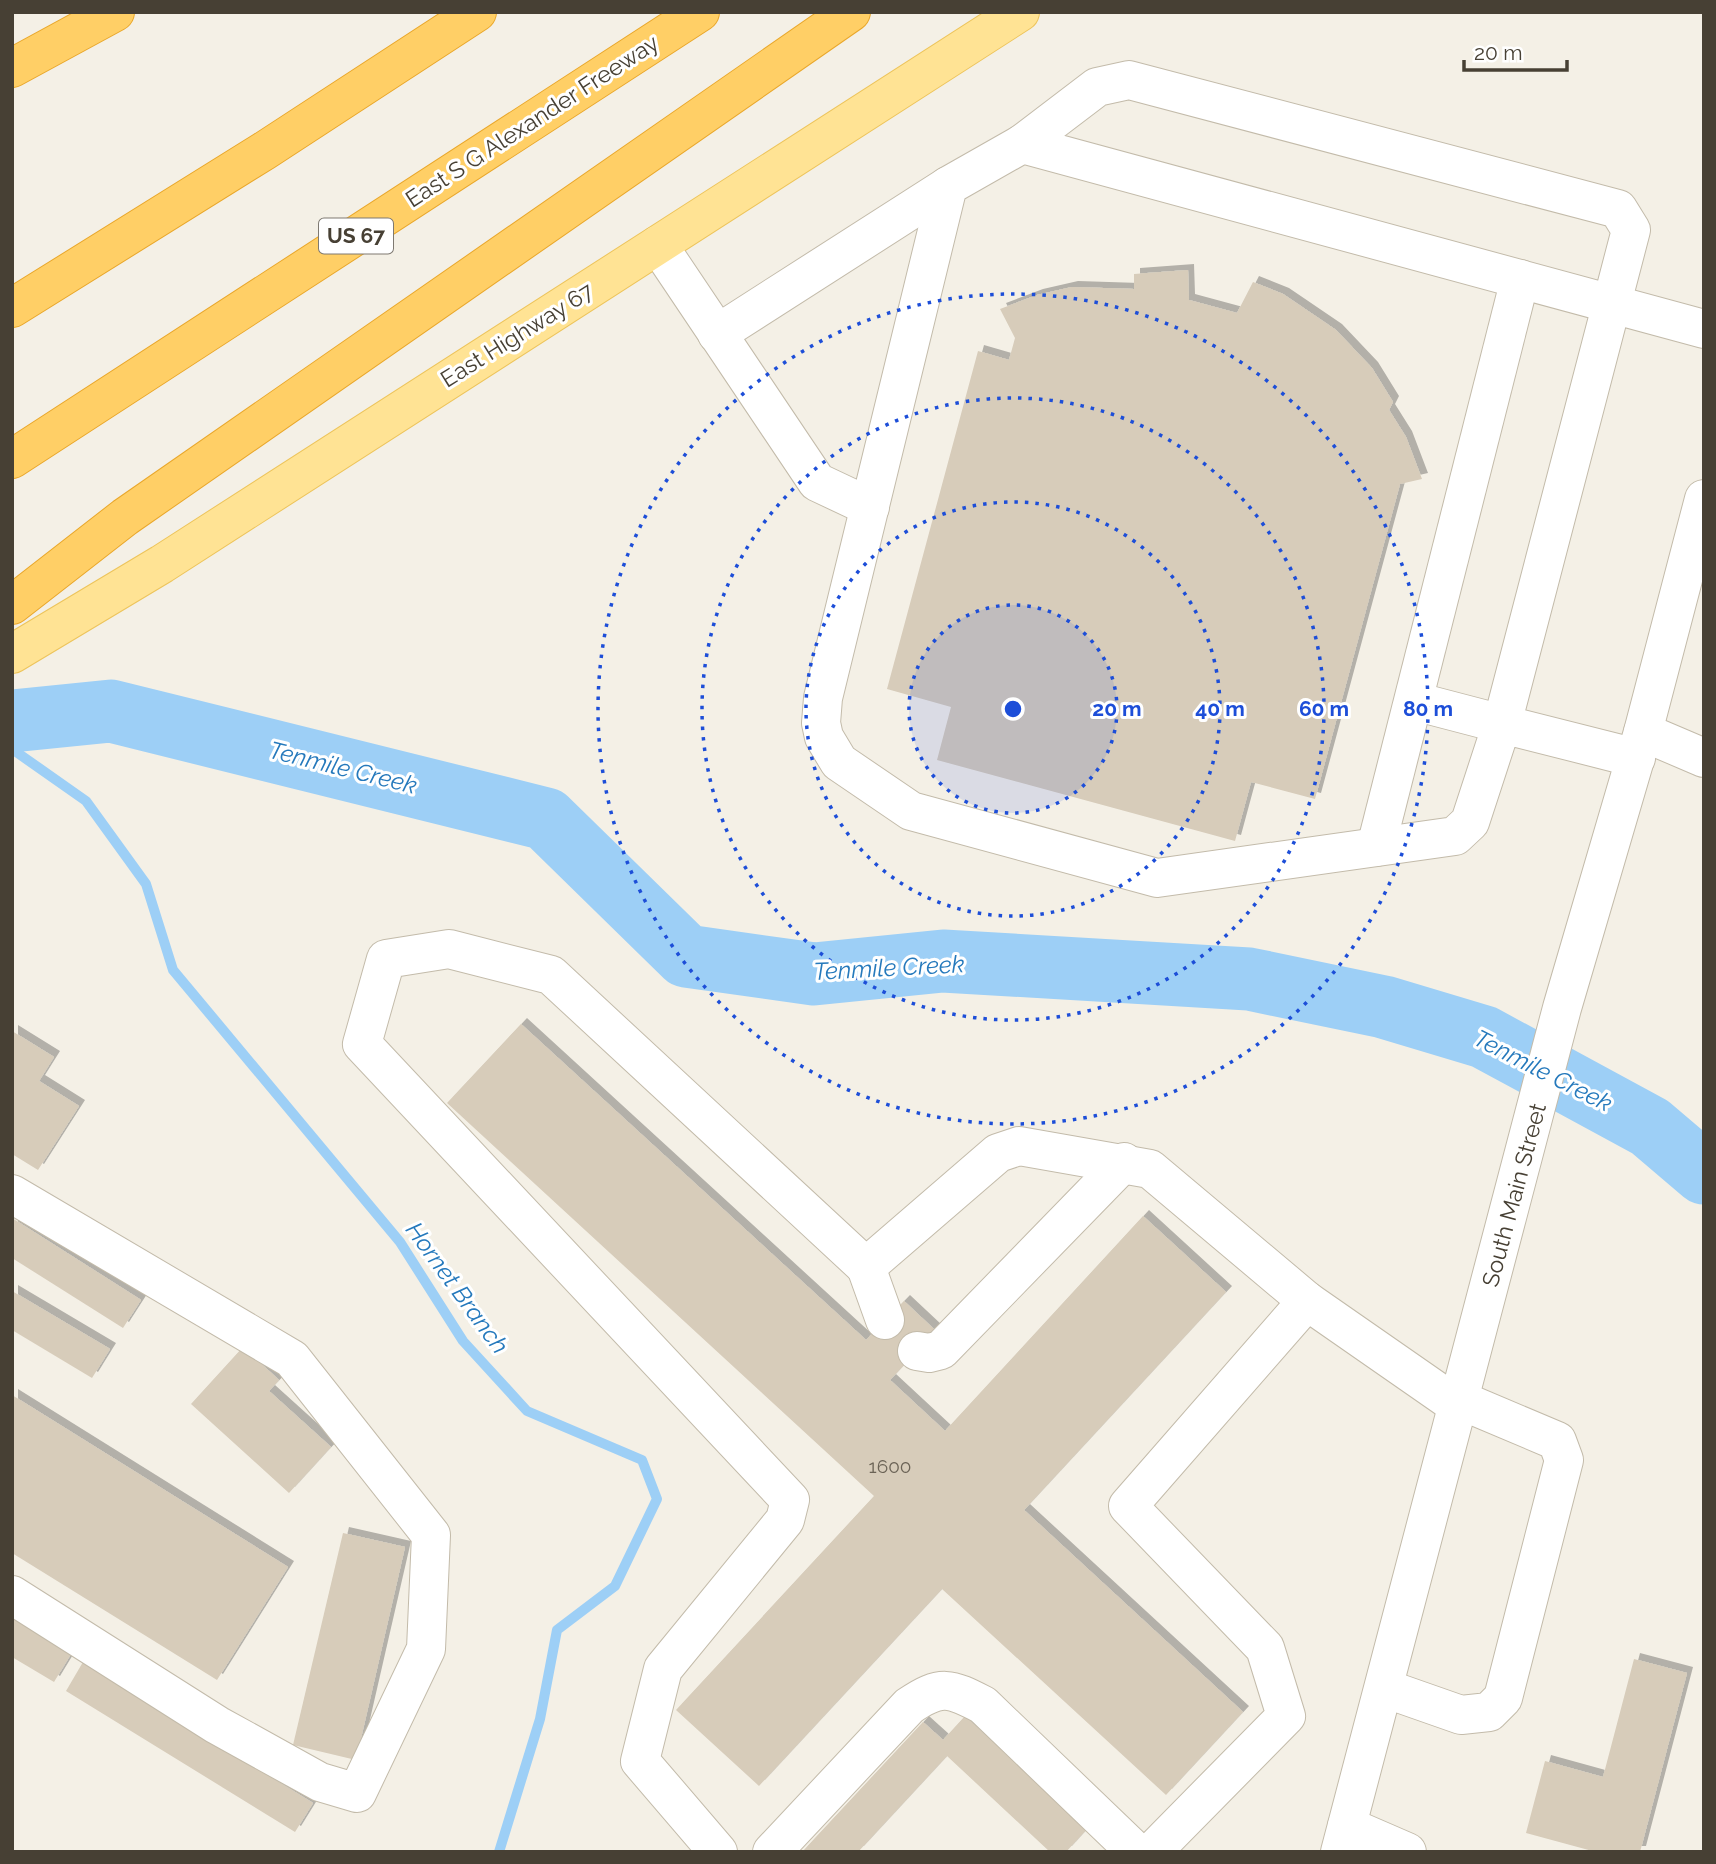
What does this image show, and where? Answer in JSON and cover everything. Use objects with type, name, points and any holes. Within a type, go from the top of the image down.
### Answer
[{"type":"highway","points":[[12,68],[115,12]]},
{"type":"highway","points":[[12,308],[264,151],[477,12]]},
{"type":"highway","name":"East S G Alexander Freeway","points":[[12,459],[700,12]]},
{"type":"highway","points":[[12,605],[125,517],[851,12]]},
{"type":"main road","points":[[12,61],[90,12]]},
{"type":"main road","name":"East Highway 67","points":[[12,654],[162,564],[1020,12]]},
{"type":"street","points":[[717,334],[948,186],[1022,144],[1097,87],[1129,80],[1618,209],[1631,230],[1614,305],[1503,724],[1470,822],[1455,836],[1157,878],[911,811],[839,762],[824,737],[821,723],[823,698],[948,186]]},
{"type":"street","points":[[1022,144],[1704,329]]},
{"type":"street","points":[[658,245],[817,482],[870,507]]},
{"type":"street","points":[[1376,847],[1520,279]]},
{"type":"street","name":"South Main Street","points":[[1343,1839],[1562,1009],[1640,745],[1691,604],[1704,499]]},
{"type":"street","points":[[1413,701],[1503,724],[1640,745],[1704,758]]},
{"type":"street","points":[[718,1852],[640,1761],[663,1669],[785,1520],[790,1500],[362,1044],[386,959],[449,950],[551,975],[866,1267],[885,1320]]},
{"type":"street","points":[[866,1267],[998,1153],[1019,1146],[1124,1162],[1150,1169],[1307,1301],[1459,1403],[1557,1441],[1564,1460],[1503,1698],[1489,1712],[1461,1715],[1384,1688]]},
{"type":"street","points":[[917,1351],[929,1353],[941,1350],[1124,1162]]},
{"type":"street","points":[[12,1194],[191,1296],[292,1359],[431,1535],[426,1649],[357,1793],[320,1782],[217,1725],[12,1595]]},
{"type":"street","points":[[1152,1852],[1286,1716],[1265,1648],[1128,1506],[1307,1301]]},
{"type":"street","points":[[772,1852],[909,1706],[932,1690],[956,1691],[983,1705],[1136,1852]]},
{"type":"street","points":[[1343,1839],[1407,1852]]},
{"type":"building","points":[[1188,270],[1189,300],[1237,313],[1253,282],[1283,294],[1336,330],[1372,368],[1393,402],[1389,410],[1406,437],[1422,479],[1400,484],[1315,799],[1251,782],[1235,841],[937,760],[951,707],[887,689],[978,351],[1009,360],[1015,338],[1000,309],[1037,295],[1072,287],[1134,289],[1134,274]]},
{"type":"building","points":[[521,1024],[866,1340],[904,1301],[936,1331],[890,1380],[945,1431],[1143,1216],[1226,1292],[1024,1510],[1243,1712],[1166,1795],[942,1589],[759,1786],[676,1710],[874,1496],[447,1103]]},
{"type":"building","points":[[12,1031],[54,1057],[39,1081],[79,1106],[38,1170],[12,1154]]},
{"type":"building","points":[[12,1218],[141,1300],[123,1328],[12,1258]]},
{"type":"building","points":[[12,1291],[110,1349],[92,1378],[12,1330]]},
{"type":"building","points":[[243,1347],[279,1380],[269,1391],[331,1447],[289,1493],[191,1404]]},
{"type":"building","points":[[12,1395],[288,1567],[217,1680],[12,1553]]},
{"type":"building","points":[[343,1533],[405,1547],[356,1760],[293,1745]]},
{"type":"building","points":[[12,1617],[71,1654],[54,1682],[12,1657]]},
{"type":"building","points":[[1634,1659],[1687,1673],[1640,1852],[1596,1852],[1526,1833],[1545,1761],[1603,1777]]},
{"type":"building","points":[[83,1662],[313,1803],[295,1832],[66,1691]]},
{"type":"building","points":[[965,1716],[1087,1829],[1066,1852],[1050,1852],[947,1756],[858,1852],[802,1852],[923,1722],[943,1740]]},
{"type":"waterway","name":"Tenmile Creek","points":[[12,721],[111,711],[546,819],[686,956],[814,974],[943,961],[1249,979],[1384,1007],[1484,1037],[1650,1127],[1704,1173]]},
{"type":"waterway","name":"Hornet Branch","points":[[12,749],[86,801],[146,884],[173,970],[400,1242],[463,1341],[527,1411],[642,1460],[657,1499],[615,1586],[557,1630],[540,1719],[499,1852]]}]
